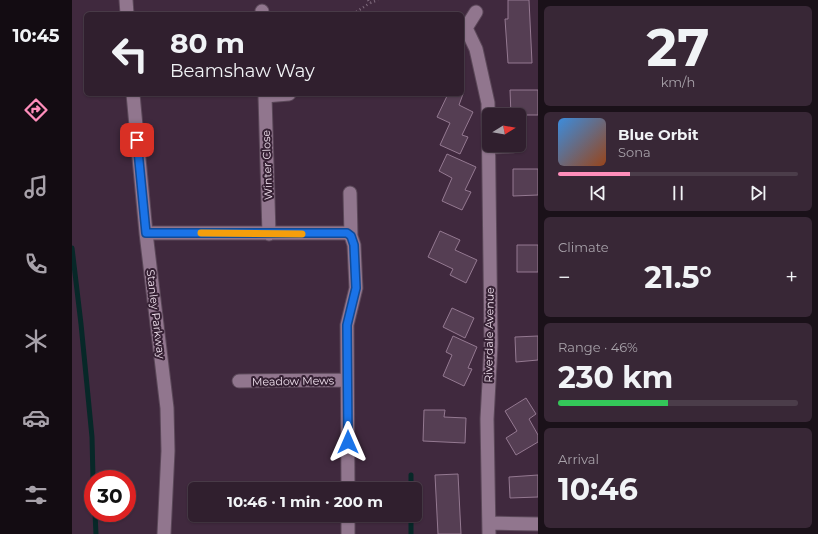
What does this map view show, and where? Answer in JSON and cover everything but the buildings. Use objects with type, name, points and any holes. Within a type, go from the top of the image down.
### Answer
[{"type":"street","points":[[126,0],[126,12]]},
{"type":"street","name":"Riverdale Avenue","points":[[476,12],[464,28],[476,49],[488,108]]},
{"type":"street","name":"Stanley Parkway","points":[[133,96],[146,233],[167,408],[168,451],[164,534]]},
{"type":"street","name":"Winter Close","points":[[265,96],[269,234]]},
{"type":"street","name":"Riverdale Avenue","points":[[489,152],[491,344],[487,419],[489,529],[538,524]]},
{"type":"street","points":[[348,482],[347,325],[356,288],[354,245],[351,236],[350,193]]},
{"type":"street","points":[[146,233],[347,233],[351,236]]},
{"type":"street","name":"Meadow Mews","points":[[239,381],[347,380]]},
{"type":"street","points":[[348,522],[348,534]]},
{"type":"path","points":[[355,12],[369,1],[378,0]]},
{"type":"waterway","points":[[72,248],[92,437],[93,470]]},
{"type":"waterway","points":[[411,475],[411,482]]},
{"type":"waterway","points":[[95,522],[96,534]]},
{"type":"waterway","points":[[411,522],[411,534]]},
{"type":"slow traffic","points":[[201,233],[302,234]]},
{"type":"route","points":[[137,140],[146,233],[347,233],[351,236],[354,245],[356,288],[347,325],[348,442]]}]
